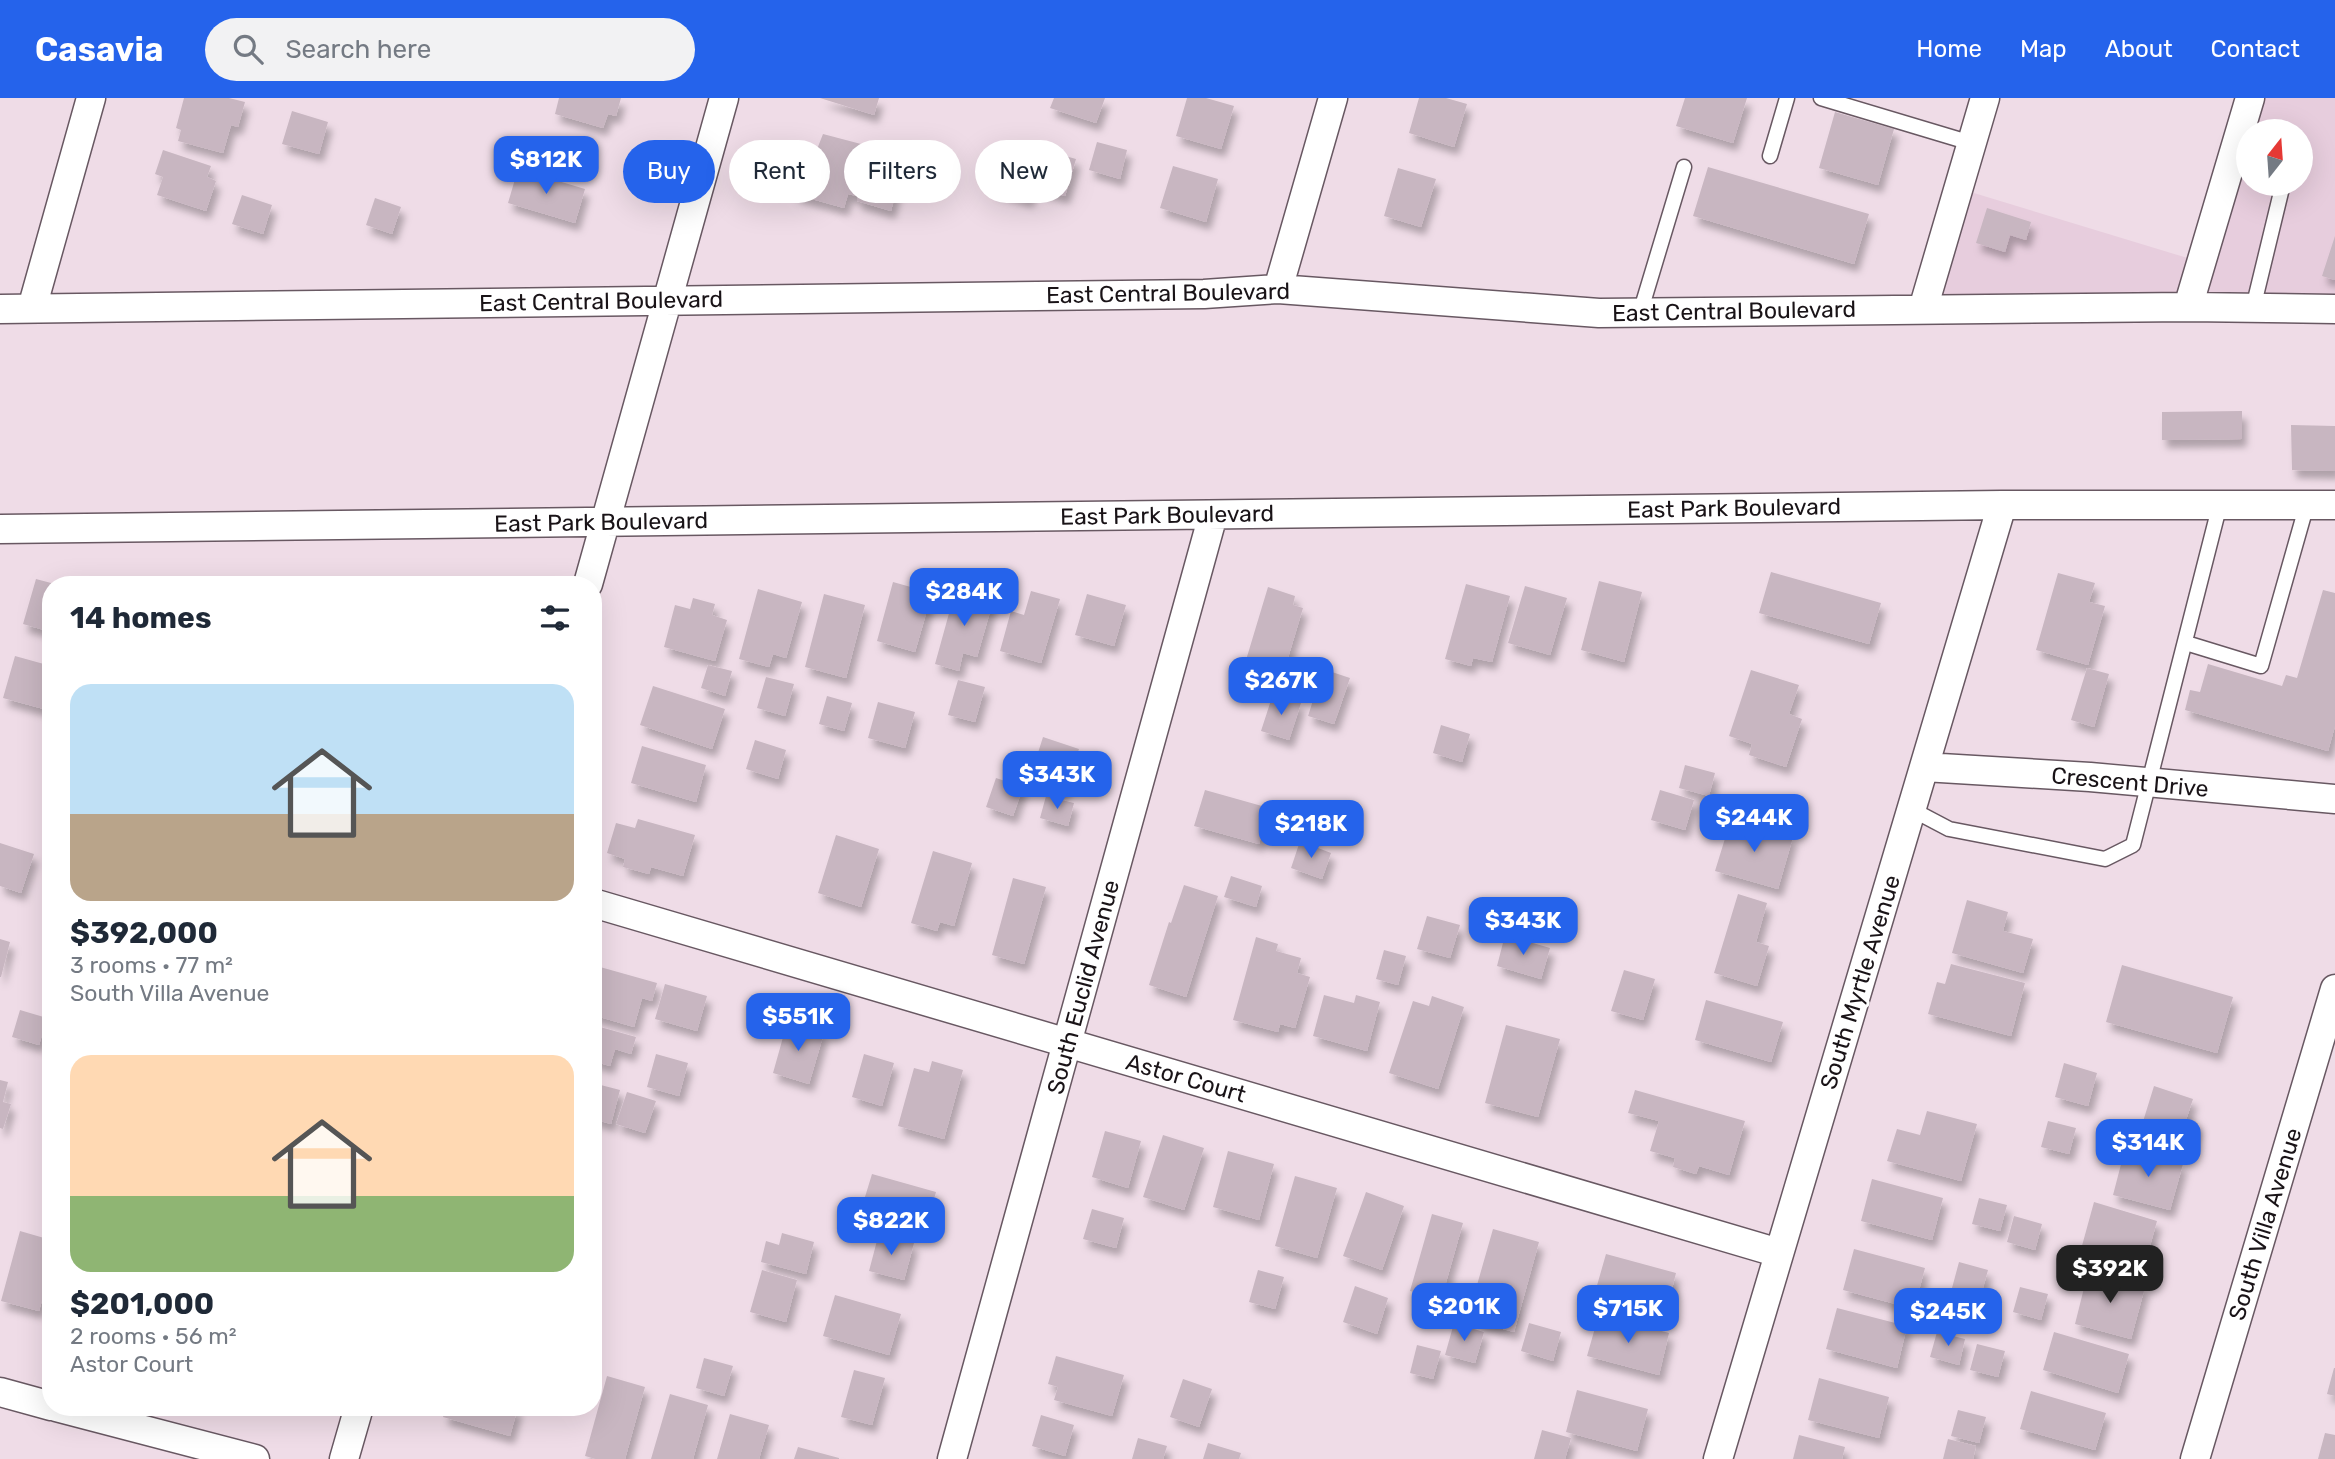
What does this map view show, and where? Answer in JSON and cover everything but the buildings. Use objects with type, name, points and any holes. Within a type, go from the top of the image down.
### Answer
[{"type":"street","points":[[32,308],[91,98]]},
{"type":"street","points":[[590,576],[724,98]]},
{"type":"street","points":[[1278,289],[1333,98]]},
{"type":"street","points":[[1923,309],[1985,98]]},
{"type":"street","points":[[2188,307],[2250,98]]},
{"type":"street","name":"East Central Boulevard","points":[[0,309],[1204,294],[1278,289],[1599,313],[2188,307],[2335,309]]},
{"type":"street","name":"East Park Boulevard","points":[[0,529],[2002,505],[2321,505]]},
{"type":"street","name":"South Myrtle Avenue","points":[[1718,1459],[2002,505]]},
{"type":"street","name":"South Euclid Avenue","points":[[952,1459],[1213,514]]},
{"type":"street","name":"Crescent Drive","points":[[1924,767],[2148,782],[2335,799]]},
{"type":"street","name":"Astor Court","points":[[602,906],[1779,1253]]},
{"type":"street","name":"South Villa Avenue","points":[[2195,1459],[2335,989]]},
{"type":"street","points":[[0,1392],[42,1402]]},
{"type":"street","points":[[94,1416],[255,1459]]},
{"type":"street","points":[[344,1459],[356,1416]]},
{"type":"lane","points":[[1770,156],[1787,98]]},
{"type":"lane","points":[[1821,98],[1971,143]]},
{"type":"lane","points":[[1640,313],[1684,167]]},
{"type":"lane","points":[[2253,308],[2280,196]]},
{"type":"lane","points":[[1911,809],[1949,829],[2105,859],[2133,845],[2220,504]]},
{"type":"lane","points":[[2186,643],[2261,666],[2321,505]]},
{"type":"shaded area","points":[[2259,98],[2335,98],[2335,302],[2198,300],[2236,176],[2236,196],[2314,196],[2314,119],[2253,119]]},
{"type":"shaded area","points":[[1964,190],[2194,260],[2184,296],[1933,301]]}]
